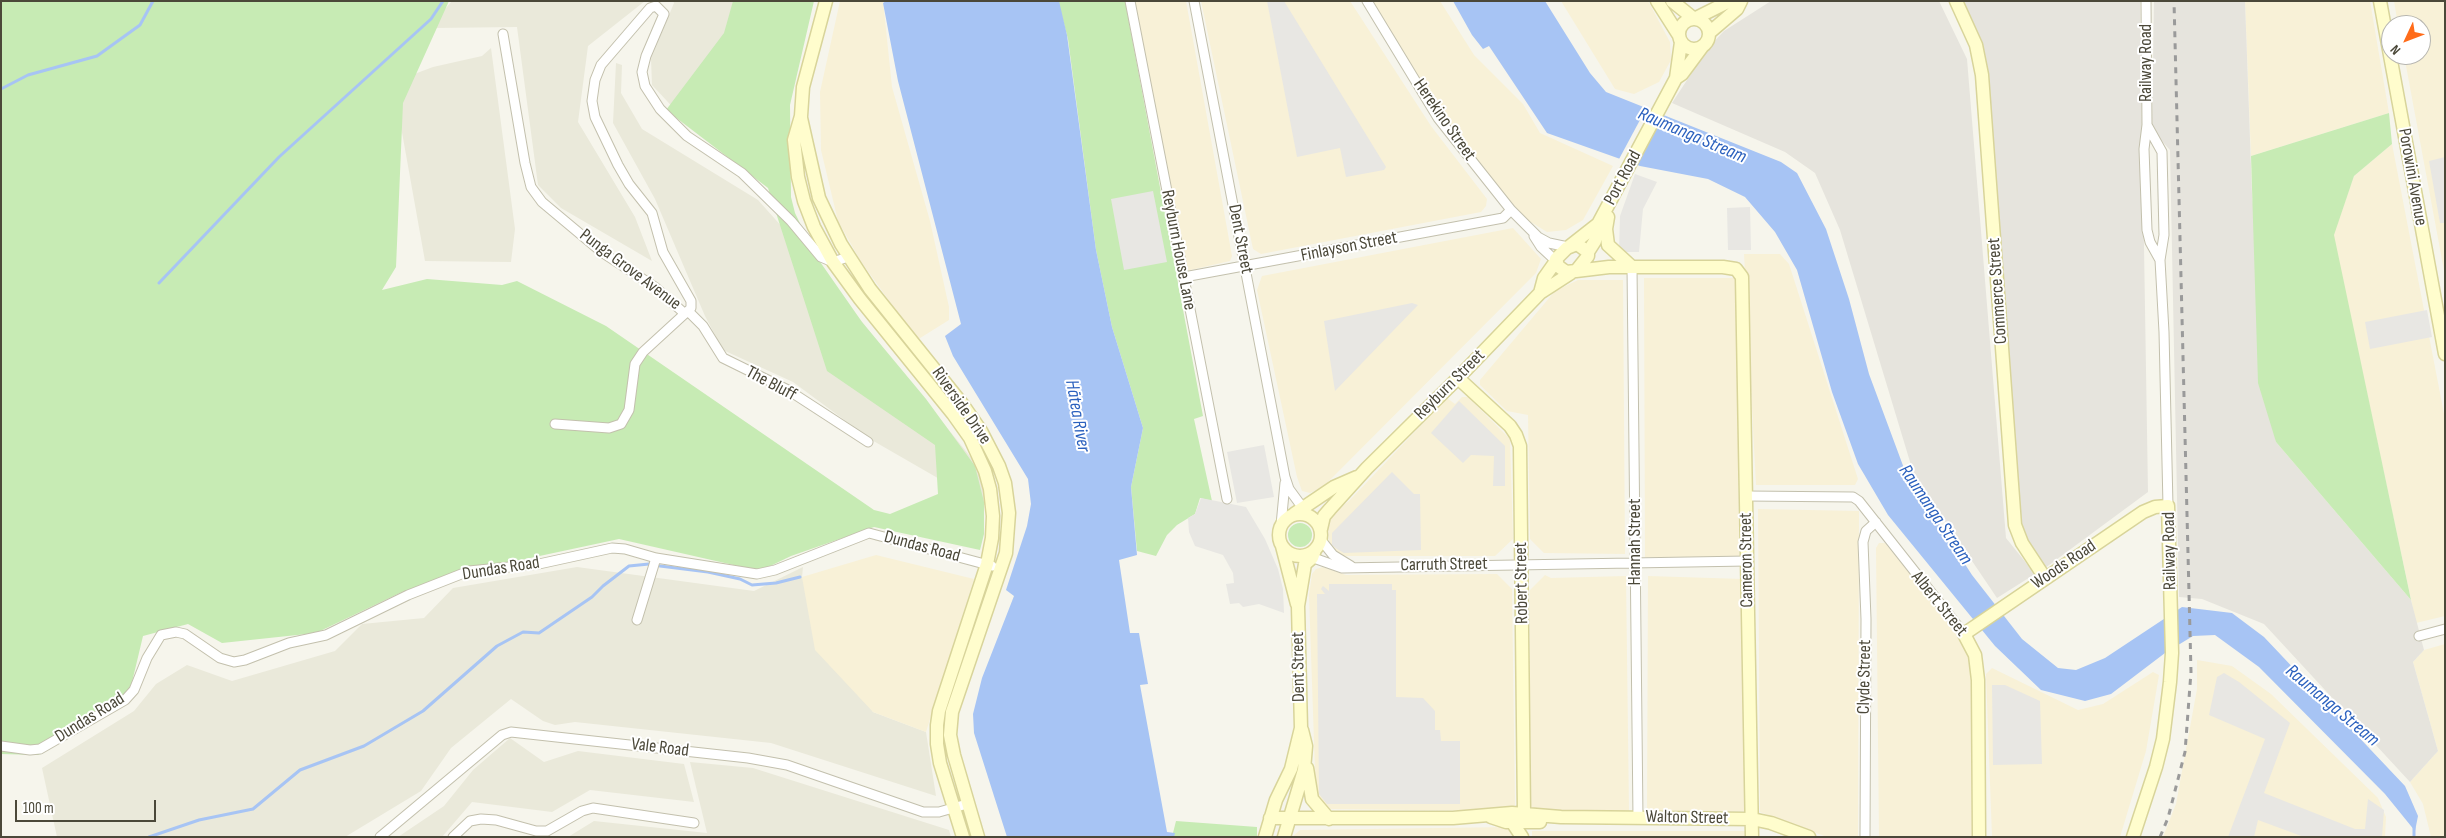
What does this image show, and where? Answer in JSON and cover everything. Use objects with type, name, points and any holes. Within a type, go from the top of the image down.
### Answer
[{"type":"main road","name":"Riverside Drive","points":[[826,1],[803,87],[801,116],[794,140],[798,177],[814,227],[833,262],[953,414],[978,453],[990,489],[994,516],[987,564],[939,711],[937,744],[963,837]]},
{"type":"main road","points":[[1657,1],[1679,38],[1689,48],[1702,47],[1708,39],[1709,33],[1704,24],[1694,19],[1672,1]]},
{"type":"main road","points":[[1679,38],[1683,23],[1730,1]]},
{"type":"main road","points":[[1709,33],[1737,9],[1741,1]]},
{"type":"main road","name":"Commerce Street","points":[[1956,1],[1976,46],[1982,75],[2015,525],[2022,543],[2045,578]]},
{"type":"main road","name":"Porowini Avenue","points":[[2380,1],[2442,321],[2445,354]]},
{"type":"main road","name":"Port Road","points":[[1573,272],[1595,241],[1598,224],[1676,78],[1679,38]]},
{"type":"main road","name":"Port Road","points":[[1676,78],[1682,74],[1702,47]]},
{"type":"main road","name":"Riverside Drive","points":[[801,116],[819,198],[848,257],[870,289],[963,405],[990,447],[1005,483],[1009,513],[1008,537],[1002,569],[952,712],[952,745],[967,804],[978,837]]},
{"type":"main road","points":[[1615,192],[1607,220],[1606,239],[1610,249],[1632,267]]},
{"type":"main road","name":"Port Road","points":[[1556,261],[1569,247],[1598,224]]},
{"type":"main road","name":"Reyburn Street","points":[[1569,247],[1577,244],[1588,253],[1632,267]]},
{"type":"main road","points":[[1556,261],[1562,269],[1573,272]]},
{"type":"main road","name":"Reyburn Street","points":[[1540,293],[1544,278],[1556,261]]},
{"type":"main road","name":"Reyburn Street","points":[[1315,547],[1324,516],[1360,476],[1540,293],[1573,272],[1632,267],[1730,267],[1741,273],[1742,283]]},
{"type":"main road","name":"Cameron Street","points":[[1742,283],[1752,837]]},
{"type":"main road","name":"Robert Street","points":[[1458,378],[1510,426],[1519,440],[1524,813]]},
{"type":"main road","name":"Reyburn Street","points":[[1302,512],[1334,487],[1360,476]]},
{"type":"main road","name":"Woods Road","points":[[1964,634],[2146,510],[2168,506]]},
{"type":"main road","name":"Railway Road","points":[[2133,837],[2148,794],[2163,739],[2172,653],[2168,506]]},
{"type":"main road","points":[[1302,512],[1316,521],[1315,547],[1292,555],[1282,546],[1279,536],[1281,525],[1302,512]]},
{"type":"main road","name":"Dent Street","points":[[1282,546],[1298,606]]},
{"type":"main road","name":"Dent Street","points":[[1284,837],[1299,790],[1305,758],[1306,746],[1301,728],[1298,606],[1305,564],[1315,547]]},
{"type":"main road","name":"Albert Street","points":[[1964,634],[1975,655],[1978,680],[1978,837]]},
{"type":"main road","name":"Dent Street","points":[[1265,837],[1270,818],[1291,769],[1301,728]]},
{"type":"main road","points":[[1305,758],[1312,799],[1329,819]]},
{"type":"main road","name":"Walton Street","points":[[1270,818],[1329,819],[1489,816],[1506,813],[1524,813],[1561,817],[1752,819],[1771,823],[1809,837]]},
{"type":"main road","name":"Walton Street","points":[[1489,816],[1512,822],[1546,822],[1561,817]]},
{"type":"main road","points":[[1512,822],[1522,837]]},
{"type":"main road","points":[[1526,837],[1534,822]]},
{"type":"street","name":"Reyburn House Lane","points":[[1130,1],[1227,499]]},
{"type":"street","name":"Dent Street","points":[[1194,1],[1246,265],[1285,477],[1289,489],[1302,512]]},
{"type":"street","name":"Herekino Street","points":[[1367,1],[1438,118],[1511,210],[1531,231],[1541,247],[1556,261]]},
{"type":"street","name":"Railway Road","points":[[2146,1],[2147,125],[2144,149],[2148,232],[2160,260]]},
{"type":"street","name":"Punga Grove Avenue","points":[[503,34],[525,163],[532,187],[542,202],[603,253],[655,287],[687,312],[691,301],[663,252],[652,213],[629,184],[618,166],[595,117],[592,101],[595,80],[601,65],[650,8],[656,6],[664,14],[646,56],[642,72],[645,86],[652,99],[673,124],[687,136],[742,173],[791,221],[815,252],[833,262]]},
{"type":"street","name":"Railway Road","points":[[2147,125],[2161,150],[2164,235],[2160,260],[2168,506]]},
{"type":"street","name":"Finlayson Street","points":[[1184,277],[1503,218],[1511,210]]},
{"type":"street","name":"Herekino Street","points":[[1531,231],[1549,243],[1569,247]]},
{"type":"street","points":[[833,262],[848,257]]},
{"type":"street","name":"Hannah Street","points":[[1632,267],[1638,818]]},
{"type":"street","points":[[556,424],[609,428],[621,424],[629,410],[635,364],[643,352],[687,312]]},
{"type":"street","name":"The Bluff","points":[[687,312],[703,326],[723,358],[788,390],[868,442]]},
{"type":"street","name":"Dent Street","points":[[1281,525],[1285,500],[1285,477]]},
{"type":"street","name":"Albert Street","points":[[1746,496],[1846,495],[1859,500],[1964,634]]},
{"type":"street","name":"Clyde Street","points":[[1865,837],[1866,610],[1863,542],[1866,531],[1876,522]]},
{"type":"street","name":"Dundas Road","points":[[1,746],[30,750],[40,749],[125,700],[134,690],[156,640],[167,634],[176,632],[185,634],[220,658],[239,661],[289,643],[321,637],[408,594],[470,571],[539,564],[612,548],[625,549],[656,558],[756,574],[774,570],[869,533],[1002,569]]},
{"type":"street","points":[[1315,547],[1351,566]]},
{"type":"street","name":"Carruth Street","points":[[1315,547],[1336,567],[1748,561]]},
{"type":"street","points":[[637,620],[656,558]]},
{"type":"street","points":[[2418,636],[2445,628]]},
{"type":"street","name":"Vale Road","points":[[380,837],[502,736],[511,732],[748,758],[787,765],[923,812],[954,808],[967,804]]},
{"type":"street","points":[[453,837],[470,821],[481,819],[496,820],[536,832],[546,831],[593,808],[694,822]]},
{"type":"street","points":[[374,837],[389,830]]},
{"type":"shaded area","points":[[452,1],[645,1],[588,46],[578,122],[635,217],[652,261],[561,208],[538,185],[517,27],[434,28],[433,23]]},
{"type":"shaded area","points":[[673,1],[809,1],[681,116],[652,85],[651,59],[674,3]]},
{"type":"shaded area","points":[[840,1],[883,1],[892,87],[930,221],[949,307],[949,320],[917,340],[860,260],[838,221],[821,150],[820,92]]},
{"type":"shaded area","points":[[1131,1],[1186,1],[1232,256],[1230,261],[1186,271]]},
{"type":"shaded area","points":[[1201,1],[1350,1],[1431,126],[1487,199],[1486,206],[1481,212],[1261,254],[1253,249]]},
{"type":"shaded area","points":[[1267,1],[1284,1],[1386,167],[1384,170],[1346,177],[1340,148],[1297,157]]},
{"type":"shaded area","points":[[1372,1],[1440,1],[1474,55],[1523,104],[1540,133],[1613,166],[1583,220],[1566,230],[1547,232],[1526,219],[1477,162],[1422,88]]},
{"type":"shaded area","points":[[1561,1],[1648,1],[1670,42],[1671,60],[1659,82],[1634,94],[1615,89]]},
{"type":"shaded area","points":[[1771,1],[1939,1],[1967,59],[2006,538],[2035,574],[1997,598],[1914,475],[1840,230],[1815,173],[1785,152],[1672,103],[1708,48],[1724,31]]},
{"type":"shaded area","points":[[1960,1],[2140,1],[2148,492],[2045,568],[2016,532],[1986,59]]},
{"type":"shaded area","points":[[2154,1],[2245,1],[2252,194],[2276,442],[2411,600],[2424,650],[2413,662],[2438,751],[2410,782],[2264,624],[2202,599],[2179,597],[2170,150],[2152,130]]},
{"type":"shaded area","points":[[2245,1],[2370,1],[2389,113],[2251,156]]},
{"type":"shaded area","points":[[2394,1],[2445,1],[2445,276],[2406,65],[2431,65],[2431,15],[2396,15]]},
{"type":"shaded area","points":[[491,48],[515,229],[511,262],[425,261],[393,82],[433,67],[482,56]]},
{"type":"shaded area","points":[[616,63],[622,65],[621,93],[642,129],[758,200],[818,267],[981,470],[988,507],[870,439],[793,382],[723,350],[705,316],[655,199],[613,123]]},
{"type":"shaded area","points":[[2392,144],[2445,419],[2445,616],[2416,623],[2333,235],[2354,176]]},
{"type":"shaded area","points":[[2445,157],[2445,223],[2440,223],[2429,161]]},
{"type":"shaded area","points":[[1635,174],[1657,182],[1643,209],[1639,252],[1619,252],[1620,216]]},
{"type":"shaded area","points":[[1153,191],[1167,262],[1124,270],[1111,199]]},
{"type":"shaded area","points":[[1750,207],[1751,250],[1728,250],[1727,208]]},
{"type":"shaded area","points":[[1513,228],[1541,259],[1536,273],[1324,486],[1310,493],[1302,491],[1297,477],[1257,290],[1262,276]]},
{"type":"shaded area","points":[[1744,254],[1780,254],[1789,264],[1858,479],[1855,485],[1756,485]]},
{"type":"shaded area","points":[[1644,278],[1737,278],[1739,557],[1645,557]]},
{"type":"shaded area","points":[[1578,280],[1623,280],[1625,554],[1544,553],[1530,539],[1528,415],[1507,411],[1480,385],[1480,380],[1555,291]]},
{"type":"shaded area","points":[[1412,303],[1418,305],[1335,391],[1324,321]]},
{"type":"shaded area","points":[[2427,310],[2432,337],[2370,349],[2365,322]]},
{"type":"shaded area","points":[[1462,397],[1468,397],[1510,439],[1513,539],[1495,556],[1342,556],[1334,550],[1329,543],[1328,526],[1334,512],[1349,501],[1447,398],[1455,404]]},
{"type":"shaded area","points":[[1459,401],[1505,446],[1505,486],[1493,486],[1494,456],[1471,455],[1463,463],[1431,433]]},
{"type":"shaded area","points":[[1264,445],[1274,497],[1237,503],[1227,452]]},
{"type":"shaded area","points":[[1392,472],[1414,494],[1420,494],[1421,550],[1344,553],[1337,549],[1332,545],[1332,533]]},
{"type":"shaded area","points":[[1201,498],[1246,507],[1265,539],[1278,569],[1283,589],[1284,613],[1259,604],[1243,607],[1239,603],[1230,604],[1226,584],[1234,583],[1233,573],[1223,555],[1195,546],[1189,532],[1188,518],[1195,514]]},
{"type":"shaded area","points":[[1758,509],[1859,511],[1858,837],[1827,837],[1760,812]]},
{"type":"shaded area","points":[[1879,543],[1885,543],[1940,610],[1972,659],[1974,837],[1879,837],[1876,548]]},
{"type":"shaded area","points":[[876,555],[974,579],[926,732],[873,712],[815,650],[802,577]]},
{"type":"shaded area","points":[[577,567],[754,591],[803,567],[802,577],[873,712],[926,732],[936,796],[771,743],[575,722],[555,725],[543,721],[511,699],[451,748],[421,791],[345,837],[57,837],[42,768],[134,711],[156,684],[187,665],[232,681],[335,651],[362,624],[424,618],[453,588]]},
{"type":"shaded area","points":[[1323,567],[1346,575],[1497,574],[1512,589],[1515,805],[1508,811],[1325,809],[1316,800],[1309,595],[1312,574],[1316,569]]},
{"type":"shaded area","points":[[1545,575],[1551,578],[1626,576],[1629,812],[1529,812],[1530,590]]},
{"type":"shaded area","points":[[1648,576],[1743,579],[1745,811],[1647,811]]},
{"type":"shaded area","points":[[1329,584],[1392,584],[1392,590],[1396,590],[1396,697],[1423,698],[1435,711],[1435,730],[1440,730],[1441,741],[1460,741],[1460,804],[1327,804],[1319,794],[1317,594],[1325,594],[1321,589],[1323,586],[1329,591]]},
{"type":"shaded area","points":[[2445,644],[2445,837],[2431,837],[2423,804],[2410,782],[2438,751],[2413,662],[2424,650]]},
{"type":"shaded area","points":[[2197,660],[2232,666],[2271,694],[2378,798],[2386,817],[2385,837],[2163,837],[2176,804],[2197,689]]},
{"type":"shaded area","points":[[1992,668],[2078,710],[2103,704],[2153,672],[2159,675],[2146,751],[2120,837],[1992,837],[1986,674]]},
{"type":"shaded area","points":[[2224,673],[2239,682],[2290,723],[2264,793],[2355,829],[2365,829],[2368,799],[2384,810],[2382,837],[2304,837],[2258,820],[2254,837],[2228,837],[2265,739],[2209,715],[2217,677]]},
{"type":"shaded area","points":[[1992,685],[2005,685],[2040,701],[2042,764],[1993,765]]},
{"type":"shaded area","points":[[510,738],[544,762],[578,751],[684,764],[694,802],[590,790],[552,812],[472,802],[442,837],[398,837],[444,806],[473,770]]},
{"type":"shaded area","points":[[690,762],[753,768],[949,830],[951,837],[568,837],[594,821],[707,833]]},
{"type":"shaded area","points":[[1508,827],[1515,837],[1292,837],[1300,830]]},
{"type":"shaded area","points":[[1532,831],[1746,831],[1746,837],[1532,837]]},
{"type":"green space","points":[[1,1],[449,1],[403,103],[396,267],[382,290],[427,279],[502,285],[517,281],[606,326],[874,510],[890,514],[938,494],[935,445],[827,371],[768,188],[666,110],[724,33],[733,1],[814,1],[790,105],[791,197],[795,213],[816,256],[862,322],[926,399],[975,466],[984,502],[984,534],[980,550],[874,527],[791,556],[760,571],[619,539],[446,576],[402,592],[316,633],[222,643],[188,624],[143,636],[128,699],[38,755],[1,754]]},
{"type":"green space","points":[[1058,1],[1125,1],[1203,416],[1194,419],[1212,501],[1200,498],[1195,514],[1177,525],[1167,535],[1156,556],[1137,551],[1131,487],[1143,428],[1112,327],[1096,250],[1068,39]]},
{"type":"green space","points":[[2389,113],[2392,144],[2354,176],[2334,235],[2411,600],[2276,442],[2258,383],[2251,156]]},
{"type":"green space","points":[[1300,523],[1308,527],[1312,535],[1308,543],[1300,547],[1292,543],[1288,535],[1292,527]]},
{"type":"green space","points":[[1176,821],[1257,827],[1257,837],[1172,837]]},
{"type":"water","name":"Hātea River","points":[[886,1],[1059,1],[1067,35],[1096,250],[1112,327],[1143,428],[1131,487],[1137,555],[1119,560],[1130,633],[1139,633],[1148,684],[1140,685],[1167,832],[1175,833],[1174,837],[1007,837],[974,733],[973,714],[982,678],[1014,596],[1006,590],[1027,526],[1031,504],[1028,479],[953,356],[945,336],[961,324],[898,81],[883,3]]},
{"type":"water","points":[[1453,1],[1545,1],[1590,73],[1606,92],[1781,162],[1797,173],[1826,229],[1849,299],[1869,374],[1905,471],[1972,575],[2022,639],[2058,668],[2076,670],[2105,658],[2182,607],[2232,613],[2264,637],[2405,786],[2418,816],[2415,831],[2385,794],[2259,667],[2215,635],[2193,636],[2165,653],[2111,694],[2085,701],[2041,690],[1995,646],[1888,515],[1858,464],[1832,392],[1797,270],[1775,232],[1745,197],[1708,179],[1640,166],[1547,133],[1489,46],[1483,49],[1472,35]]},
{"type":"pier","points":[[1648,105],[1665,112],[1636,167],[1618,161]]},
{"type":"waterway","points":[[1,89],[28,75],[97,56],[140,25],[153,1]]},
{"type":"waterway","points":[[159,283],[279,157],[431,19],[443,1]]},
{"type":"waterway","points":[[149,837],[199,820],[253,809],[300,770],[364,746],[423,711],[497,646],[523,632],[539,633],[592,597],[629,566],[649,564]]},
{"type":"waterway","points":[[660,566],[708,572],[740,579],[752,585],[776,583],[800,577]]},
{"type":"waterway","name":"Raumanga Stream","points":[[2414,827],[2414,837]]},
{"type":"railway","points":[[2160,837],[2168,818],[2185,752],[2191,672],[2174,1]]}]
